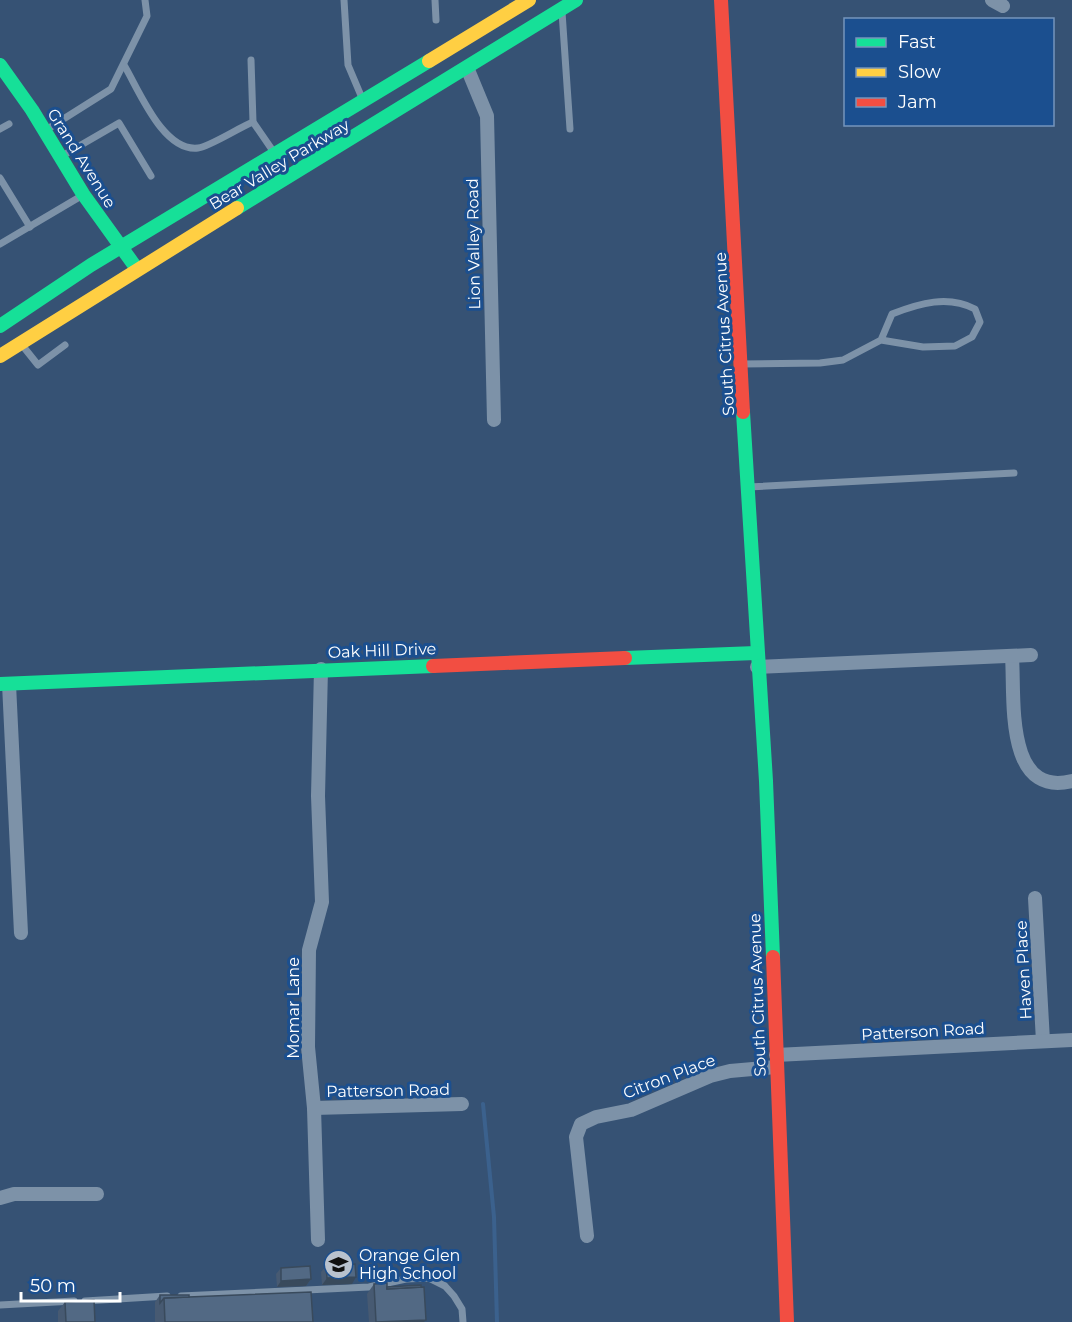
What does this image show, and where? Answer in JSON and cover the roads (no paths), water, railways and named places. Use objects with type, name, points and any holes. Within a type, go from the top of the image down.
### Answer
[{"type":"street","name":"Bear Valley Parkway","points":[[0,326],[121,247],[529,0]]},
{"type":"street","name":"Bear Valley Parkway","points":[[0,356],[137,269],[468,70],[576,0]]},
{"type":"street","name":"South Citrus Avenue","points":[[722,0],[756,653],[766,781],[787,1322]]},
{"type":"street","name":"Grand Avenue","points":[[0,65],[32,110],[83,194],[137,269]]},
{"type":"street","name":"Lion Valley Road","points":[[468,70],[487,116],[494,420]]},
{"type":"street","name":"Oak Hill Drive","points":[[21,933],[4,684],[321,669],[756,653]]},
{"type":"street","points":[[757,667],[1031,655]]},
{"type":"street","points":[[1012,657],[1017,746],[1023,763],[1047,782],[1072,782]]},
{"type":"street","name":"Momar Lane","points":[[318,1240],[314,1108],[308,1047],[309,950],[322,902],[318,796],[321,669]]},
{"type":"street","name":"Haven Place","points":[[1035,898],[1043,1041]]},
{"type":"street","name":"Patterson Road","points":[[776,1061],[1072,1040]]},
{"type":"street","name":"Citron Place","points":[[587,1236],[576,1137],[581,1124],[596,1117],[647,1104],[710,1076],[776,1061]]},
{"type":"street","name":"Patterson Road","points":[[314,1108],[462,1104]]},
{"type":"street","points":[[0,1198],[14,1194],[98,1194]]},
{"type":"lane","points":[[43,131],[111,89],[147,16],[145,0]]},
{"type":"lane","points":[[344,0],[348,65],[363,100]]},
{"type":"lane","points":[[435,0],[436,20]]},
{"type":"lane","points":[[562,9],[570,129]]},
{"type":"lane","points":[[251,60],[253,122],[275,154]]},
{"type":"lane","points":[[124,65],[163,131],[177,144],[199,148],[253,122]]},
{"type":"lane","points":[[60,157],[119,123],[151,176]]},
{"type":"lane","points":[[0,129],[9,124]]},
{"type":"lane","points":[[0,178],[30,226]]},
{"type":"lane","points":[[0,244],[83,194]]},
{"type":"lane","points":[[742,364],[820,363],[843,360],[881,340],[923,346],[955,346],[972,337],[980,322],[975,309],[960,301],[936,301],[892,314],[881,340]]},
{"type":"lane","points":[[21,343],[38,365],[65,345]]},
{"type":"lane","points":[[748,486],[1014,473]]},
{"type":"lane","points":[[0,1305],[369,1287],[406,1279],[429,1278],[445,1286],[454,1296],[462,1309],[463,1322]]},
{"type":"waterway","points":[[483,1104],[494,1217],[497,1322]]},
{"type":"place","name":"Orange Glen High School","points":[[338,1264]]}]
